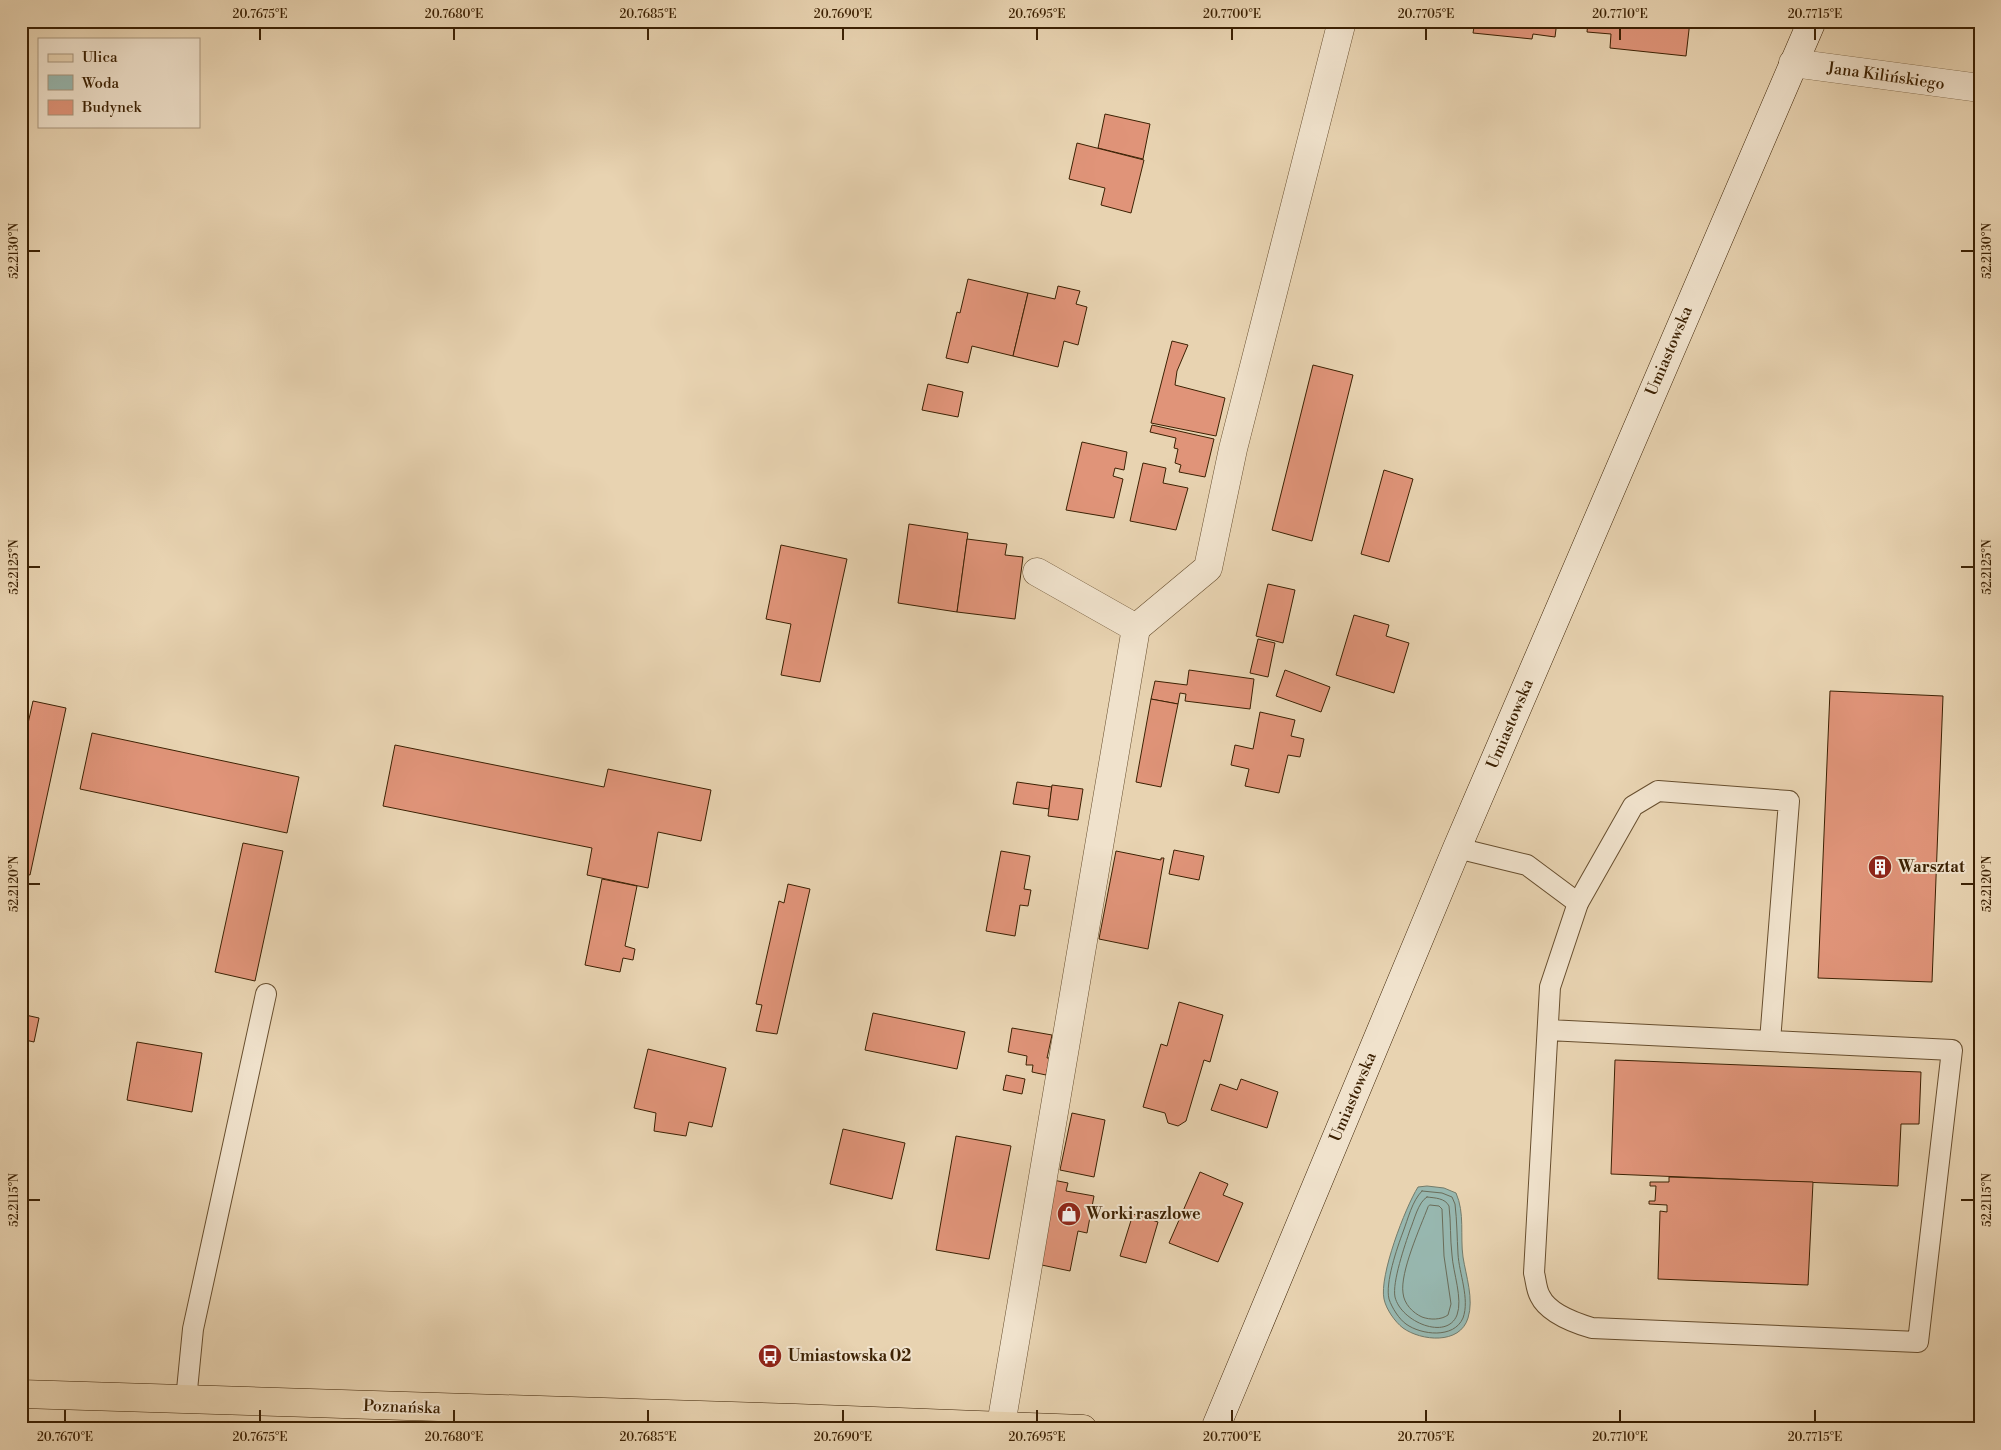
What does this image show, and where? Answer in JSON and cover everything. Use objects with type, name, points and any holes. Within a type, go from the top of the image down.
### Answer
[{"type":"main road","name":"Poznańska","points":[[21,1394],[1083,1429]]},
{"type":"street","points":[[1001,1426],[1136,628],[1208,568],[1233,449],[1342,21]]},
{"type":"street","name":"Umiastowska","points":[[1215,1429],[1457,848],[1812,21]]},
{"type":"street","name":"Jana Kilińskiego","points":[[1793,63],[1980,88]]},
{"type":"street","points":[[1037,572],[1136,628]]},
{"type":"lane","points":[[1548,1030],[1770,1041],[1952,1050],[1918,1342],[1592,1328],[1574,1323],[1556,1313],[1540,1297],[1534,1273],[1550,987],[1578,903],[1633,806],[1658,791],[1789,801],[1770,1041]]},
{"type":"lane","points":[[1457,848],[1527,865],[1578,903]]},
{"type":"lane","points":[[186,1400],[193,1329],[266,994]]},
{"type":"water","points":[[1418,1187],[1444,1188],[1456,1193],[1460,1208],[1462,1249],[1470,1295],[1470,1311],[1464,1327],[1457,1333],[1439,1338],[1420,1336],[1403,1328],[1391,1315],[1387,1307],[1383,1288],[1394,1242],[1406,1210]]},
{"type":"building","points":[[1475,21],[1557,21],[1555,37],[1533,34],[1532,39],[1473,33]]},
{"type":"building","points":[[1588,21],[1690,21],[1686,56],[1610,48],[1611,34],[1587,32]]},
{"type":"building","points":[[1105,114],[1150,124],[1143,159],[1098,148]]},
{"type":"building","points":[[1077,143],[1144,160],[1131,213],[1101,205],[1105,188],[1069,179]]},
{"type":"building","points":[[968,279],[1028,293],[1013,356],[972,346],[968,363],[946,358],[957,312],[960,313]]},
{"type":"building","points":[[1058,286],[1080,291],[1076,304],[1087,307],[1078,345],[1064,341],[1058,367],[1013,356],[1028,293],[1055,299]]},
{"type":"building","points":[[1172,341],[1188,345],[1177,371],[1175,385],[1225,398],[1216,436],[1151,423]]},
{"type":"building","points":[[1313,365],[1353,375],[1312,541],[1272,530]]},
{"type":"building","points":[[928,384],[963,392],[958,417],[922,410]]},
{"type":"building","points":[[1152,425],[1214,439],[1205,477],[1179,472],[1181,465],[1175,463],[1178,449],[1174,448],[1176,438],[1150,432]]},
{"type":"building","points":[[1082,442],[1127,452],[1124,470],[1115,468],[1113,476],[1123,479],[1114,518],[1066,510]]},
{"type":"building","points":[[1143,463],[1166,468],[1163,483],[1188,488],[1176,530],[1130,521]]},
{"type":"building","points":[[1384,470],[1413,479],[1389,562],[1361,554]]},
{"type":"building","points":[[909,524],[968,533],[957,612],[898,603]]},
{"type":"building","points":[[967,539],[1007,544],[1005,555],[1023,557],[1015,619],[957,612]]},
{"type":"building","points":[[781,545],[847,559],[820,682],[781,675],[791,624],[766,619]]},
{"type":"building","points":[[1268,584],[1295,590],[1283,643],[1256,636]]},
{"type":"building","points":[[1354,615],[1389,625],[1386,636],[1409,643],[1394,693],[1336,675]]},
{"type":"building","points":[[1258,639],[1275,643],[1268,677],[1250,673]]},
{"type":"building","points":[[1189,670],[1254,679],[1250,709],[1185,701],[1186,694],[1180,693],[1178,704],[1151,699],[1155,681],[1187,685]]},
{"type":"building","points":[[1285,670],[1330,687],[1321,712],[1276,696]]},
{"type":"building","name":"Warsztat","points":[[1830,691],[1943,696],[1932,982],[1818,978]]},
{"type":"building","points":[[1151,699],[1178,704],[1161,787],[1136,782]]},
{"type":"building","points":[[33,701],[66,708],[30,875],[21,873],[21,755]]},
{"type":"building","points":[[1260,712],[1295,720],[1291,736],[1304,739],[1300,757],[1288,755],[1279,793],[1245,786],[1249,769],[1231,765],[1235,745],[1253,749]]},
{"type":"building","points":[[92,733],[299,777],[287,833],[80,789]]},
{"type":"building","points":[[395,745],[604,787],[608,769],[711,790],[701,841],[658,832],[648,888],[587,875],[592,848],[383,806]]},
{"type":"building","points":[[1017,782],[1052,787],[1049,809],[1013,804]]},
{"type":"building","points":[[1052,785],[1083,789],[1078,820],[1048,816]]},
{"type":"building","points":[[243,843],[283,851],[255,981],[215,972]]},
{"type":"building","points":[[1174,850],[1204,856],[1199,880],[1169,874]]},
{"type":"building","points":[[1001,851],[1030,856],[1024,889],[1031,890],[1028,906],[1020,905],[1015,936],[986,931]]},
{"type":"building","points":[[1116,851],[1161,860],[1161,858],[1164,858],[1148,949],[1099,939]]},
{"type":"building","points":[[602,879],[637,886],[625,946],[635,949],[633,960],[623,958],[620,972],[585,965]]},
{"type":"building","points":[[788,884],[810,889],[777,1034],[756,1031],[762,1005],[756,1004],[779,901],[784,903]]},
{"type":"building","points":[[1179,1002],[1223,1015],[1210,1062],[1204,1060],[1186,1121],[1178,1126],[1168,1123],[1165,1113],[1143,1107],[1161,1044],[1167,1046]]},
{"type":"building","points":[[873,1013],[965,1032],[957,1069],[865,1050]]},
{"type":"building","points":[[21,1014],[39,1018],[34,1042],[21,1039]]},
{"type":"building","points":[[1012,1028],[1052,1035],[1047,1058],[1050,1058],[1046,1075],[1032,1072],[1033,1065],[1026,1065],[1027,1056],[1008,1052]]},
{"type":"building","points":[[137,1042],[202,1053],[192,1112],[127,1100]]},
{"type":"building","points":[[648,1049],[726,1068],[712,1127],[689,1122],[686,1136],[654,1131],[656,1113],[634,1108]]},
{"type":"building","points":[[1615,1060],[1921,1072],[1919,1124],[1901,1124],[1898,1186],[1611,1174]]},
{"type":"building","points":[[1006,1075],[1025,1079],[1022,1094],[1003,1090]]},
{"type":"building","points":[[1241,1079],[1278,1092],[1267,1128],[1211,1110],[1220,1084],[1237,1090]]},
{"type":"building","points":[[1072,1113],[1105,1120],[1094,1177],[1060,1170]]},
{"type":"building","points":[[843,1129],[905,1143],[892,1199],[830,1184]]},
{"type":"building","points":[[956,1136],[1011,1146],[989,1259],[936,1250]]},
{"type":"building","points":[[1200,1172],[1228,1184],[1223,1195],[1243,1203],[1218,1262],[1169,1243]]},
{"type":"building","points":[[1669,1177],[1813,1182],[1808,1285],[1658,1279],[1660,1211],[1667,1212],[1667,1205],[1649,1204],[1649,1201],[1655,1201],[1656,1186],[1650,1186],[1650,1182],[1669,1182]]},
{"type":"building","name":"Worki raszlowe","points":[[1053,1180],[1068,1183],[1066,1191],[1094,1196],[1087,1233],[1078,1231],[1070,1271],[1037,1264]]},
{"type":"building","points":[[1133,1214],[1158,1222],[1146,1263],[1120,1256]]},
{"type":"place","name":"Warsztat","points":[[1880,867]]},
{"type":"place","name":"Worki raszlowe","points":[[1069,1214]]},
{"type":"place","name":"Umiastowska 02","points":[[770,1356]]}]
